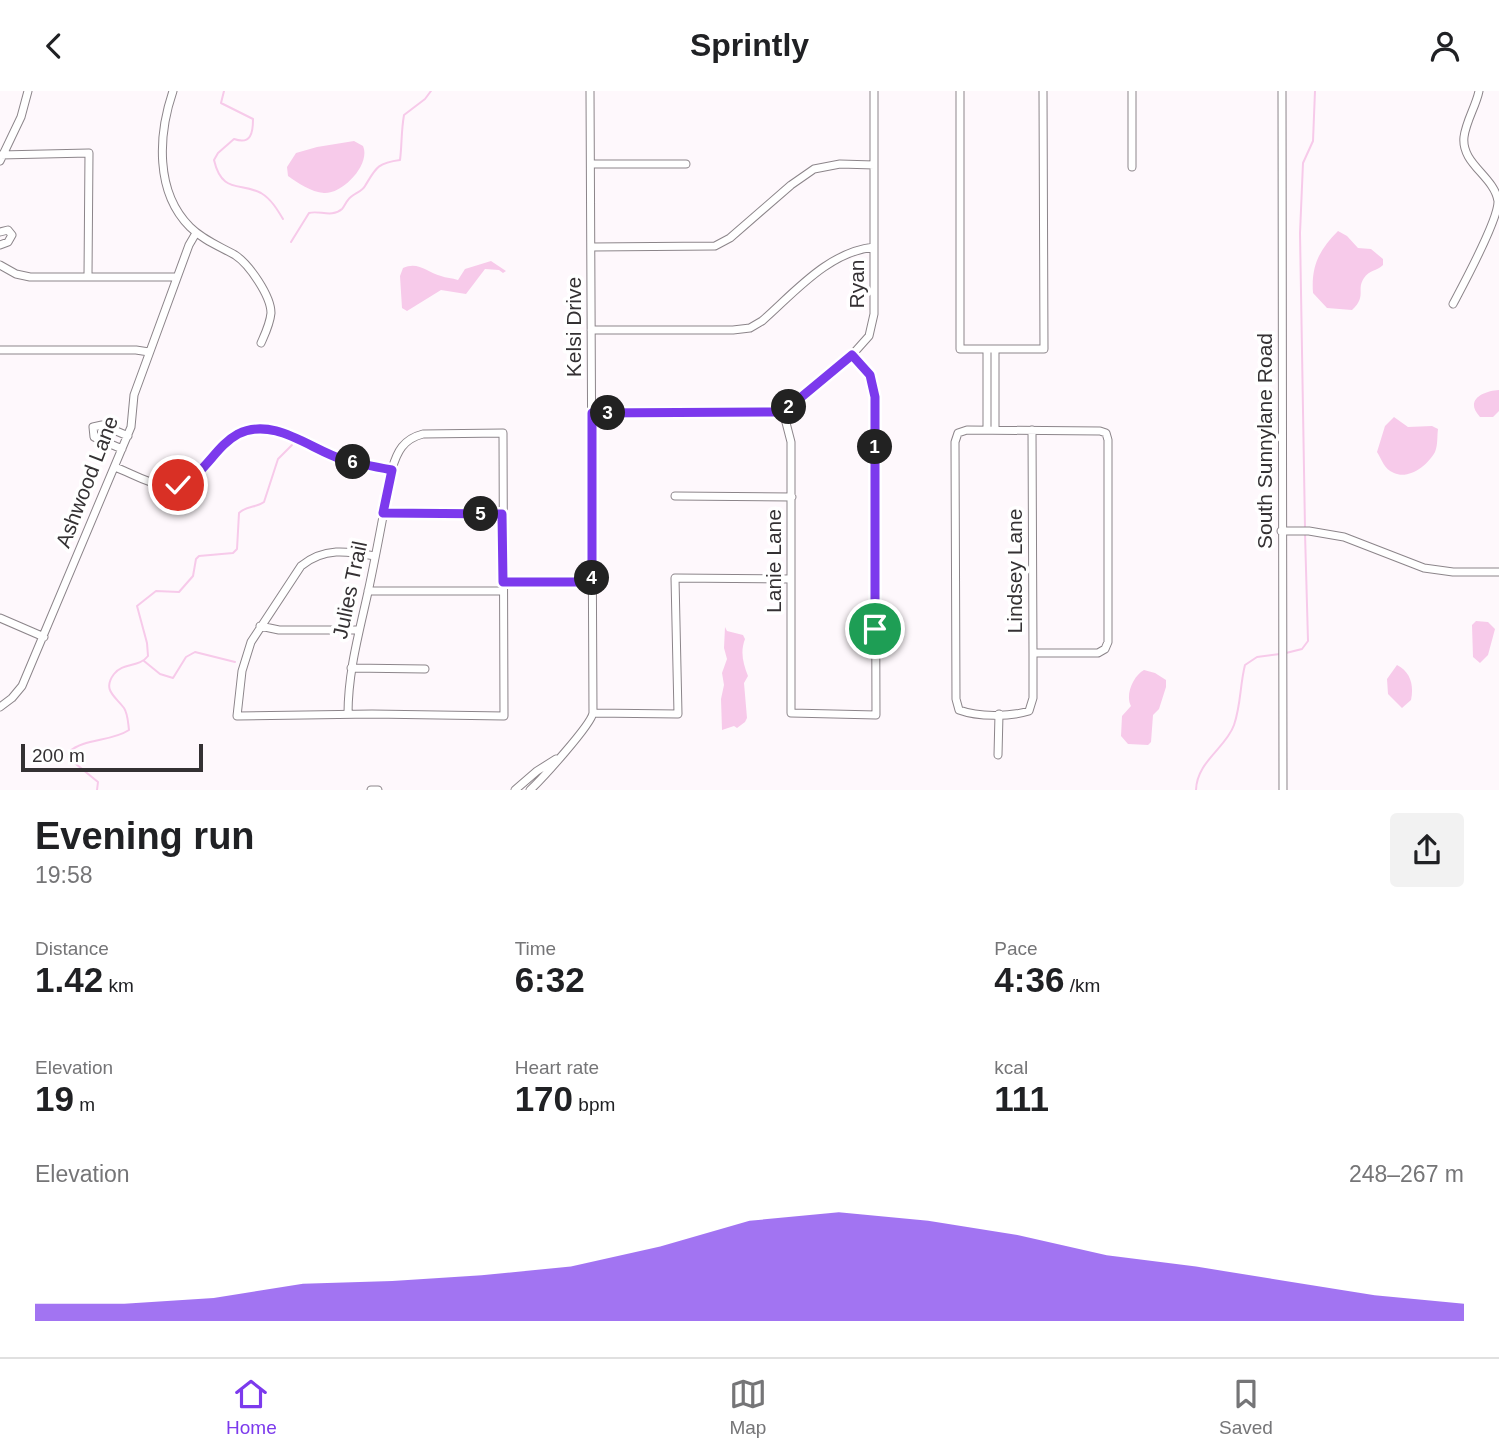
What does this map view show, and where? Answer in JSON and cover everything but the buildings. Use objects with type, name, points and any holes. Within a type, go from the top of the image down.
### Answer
[{"type":"street","points":[[28,91],[21,117],[1,157],[89,153],[88,276]]},
{"type":"street","points":[[173,91],[163,138],[163,174],[169,195],[177,211],[196,233],[236,256],[255,277],[270,308],[270,319],[261,343]]},
{"type":"street","name":"Kelsi Drive","points":[[590,91],[593,713]]},
{"type":"street","name":"Ryan","points":[[783,411],[852,355],[869,336],[873,323],[874,91]]},
{"type":"street","points":[[960,91],[960,349],[1044,349],[1043,91]]},
{"type":"street","points":[[1132,91],[1132,167]]},
{"type":"street","name":"South Sunnylane Road","points":[[1282,91],[1283,790]]},
{"type":"street","points":[[1453,304],[1498,208],[1494,189],[1468,157],[1464,145],[1465,131],[1478,93]]},
{"type":"street","points":[[591,164],[686,164]]},
{"type":"street","points":[[592,247],[715,246],[730,238],[814,169],[840,164],[874,165]]},
{"type":"street","points":[[0,232],[8,230],[12,235],[8,242],[0,245]]},
{"type":"street","name":"Ashwood Lane","points":[[0,707],[22,686],[128,436],[134,395],[189,245],[196,233]]},
{"type":"street","points":[[591,330],[750,328],[762,321],[835,258],[859,248],[874,247]]},
{"type":"street","points":[[0,265],[21,276],[177,277]]},
{"type":"street","points":[[991,349],[991,430]]},
{"type":"street","points":[[0,350],[149,352]]},
{"type":"street","name":"Lanie Lane","points":[[783,411],[791,442],[791,713],[876,715],[875,397],[870,375],[852,355]]},
{"type":"street","points":[[592,413],[783,411]]},
{"type":"street","points":[[122,449],[94,437],[93,427],[102,425],[128,436]]},
{"type":"street","points":[[115,467],[157,484],[178,485],[195,478],[231,438],[245,431],[263,428],[345,460],[392,470]]},
{"type":"street","points":[[998,755],[999,714],[959,710],[956,699],[955,442],[958,433],[967,430],[1106,433],[1108,642],[1105,649],[1098,653],[1033,653]]},
{"type":"street","name":"Lindsey Lane","points":[[999,714],[1030,711],[1033,698],[1032,431]]},
{"type":"street","name":"Julies Trail","points":[[348,714],[351,668],[398,451],[411,438],[428,434],[503,433],[502,514]]},
{"type":"street","points":[[675,496],[792,497]]},
{"type":"street","points":[[374,556],[328,552],[312,558],[295,573],[251,642],[245,659],[237,716],[505,716],[502,514],[383,513]]},
{"type":"street","points":[[1281,531],[1309,531],[1344,537],[1424,568],[1453,572],[1499,572]]},
{"type":"street","points":[[530,790],[544,778],[557,759],[589,725],[593,713],[678,714],[675,579],[791,579]]},
{"type":"street","points":[[503,582],[592,582]]},
{"type":"street","points":[[368,591],[502,591]]},
{"type":"street","points":[[0,618],[44,637]]},
{"type":"street","points":[[260,627],[279,630],[359,630]]},
{"type":"street","points":[[351,668],[425,669]]},
{"type":"street","points":[[515,790],[537,771],[557,759]]},
{"type":"street","points":[[371,790],[378,790]]},
{"type":"shaded area","points":[[354,141],[363,146],[363,161],[354,177],[339,189],[319,192],[288,176],[287,167],[296,153]]},
{"type":"shaded area","points":[[1338,231],[1358,248],[1371,249],[1383,259],[1383,265],[1364,278],[1359,301],[1352,310],[1327,308],[1313,293],[1313,275],[1318,259]]},
{"type":"shaded area","points":[[491,261],[506,271],[503,273],[485,269],[466,294],[441,290],[407,311],[402,308],[400,276],[403,268],[418,266],[443,277],[458,280],[465,269]]},
{"type":"shaded area","points":[[1499,390],[1499,411],[1493,417],[1480,417],[1474,406],[1475,401],[1487,392]]},
{"type":"shaded area","points":[[1394,417],[1408,427],[1432,426],[1438,429],[1435,452],[1423,466],[1412,473],[1394,473],[1388,469],[1377,452],[1385,426]]},
{"type":"shaded area","points":[[1476,621],[1488,622],[1495,629],[1488,655],[1480,663],[1473,657],[1472,625]]},
{"type":"shaded area","points":[[725,627],[727,631],[743,635],[745,639],[742,653],[748,676],[744,683],[747,718],[737,728],[734,726],[722,730],[722,673],[727,659],[724,648]]},
{"type":"shaded area","points":[[1397,665],[1406,671],[1412,685],[1411,700],[1402,708],[1388,694],[1387,679]]},
{"type":"shaded area","points":[[1144,670],[1166,680],[1166,687],[1159,709],[1153,715],[1151,742],[1148,745],[1128,744],[1121,736],[1122,716],[1131,706],[1129,697],[1133,681]]},
{"type":"waterway","points":[[224,91],[221,103],[253,119],[253,124],[247,139],[234,139],[218,153],[214,160],[217,171],[227,182],[265,195],[283,219]]},
{"type":"waterway","points":[[291,242],[309,213],[338,212],[350,198],[364,188],[378,167],[400,160],[404,115],[431,91]]},
{"type":"waterway","points":[[1305,528],[1300,233],[1303,163],[1313,141],[1315,91]]},
{"type":"waterway","points":[[97,790],[98,782],[71,760],[69,752],[82,744],[114,737],[129,730],[125,710],[111,693],[109,684],[118,670],[148,656],[137,606],[156,591],[179,592],[193,576],[199,556],[233,553],[237,549],[239,513],[264,502],[278,459],[292,445]]},
{"type":"waterway","points":[[1286,653],[1302,649],[1308,641],[1305,533]]},
{"type":"waterway","points":[[144,661],[160,674],[173,678],[186,657],[195,652],[235,662]]},
{"type":"waterway","points":[[1196,790],[1201,771],[1234,725],[1245,665],[1257,657],[1280,654]]},
{"type":"route","points":[[178,485],[195,478],[221,447],[238,434],[269,429],[345,460],[392,470],[383,513],[502,514],[503,582],[592,582],[592,413],[778,412],[793,404],[852,355],[870,375],[875,397],[875,629]]}]
